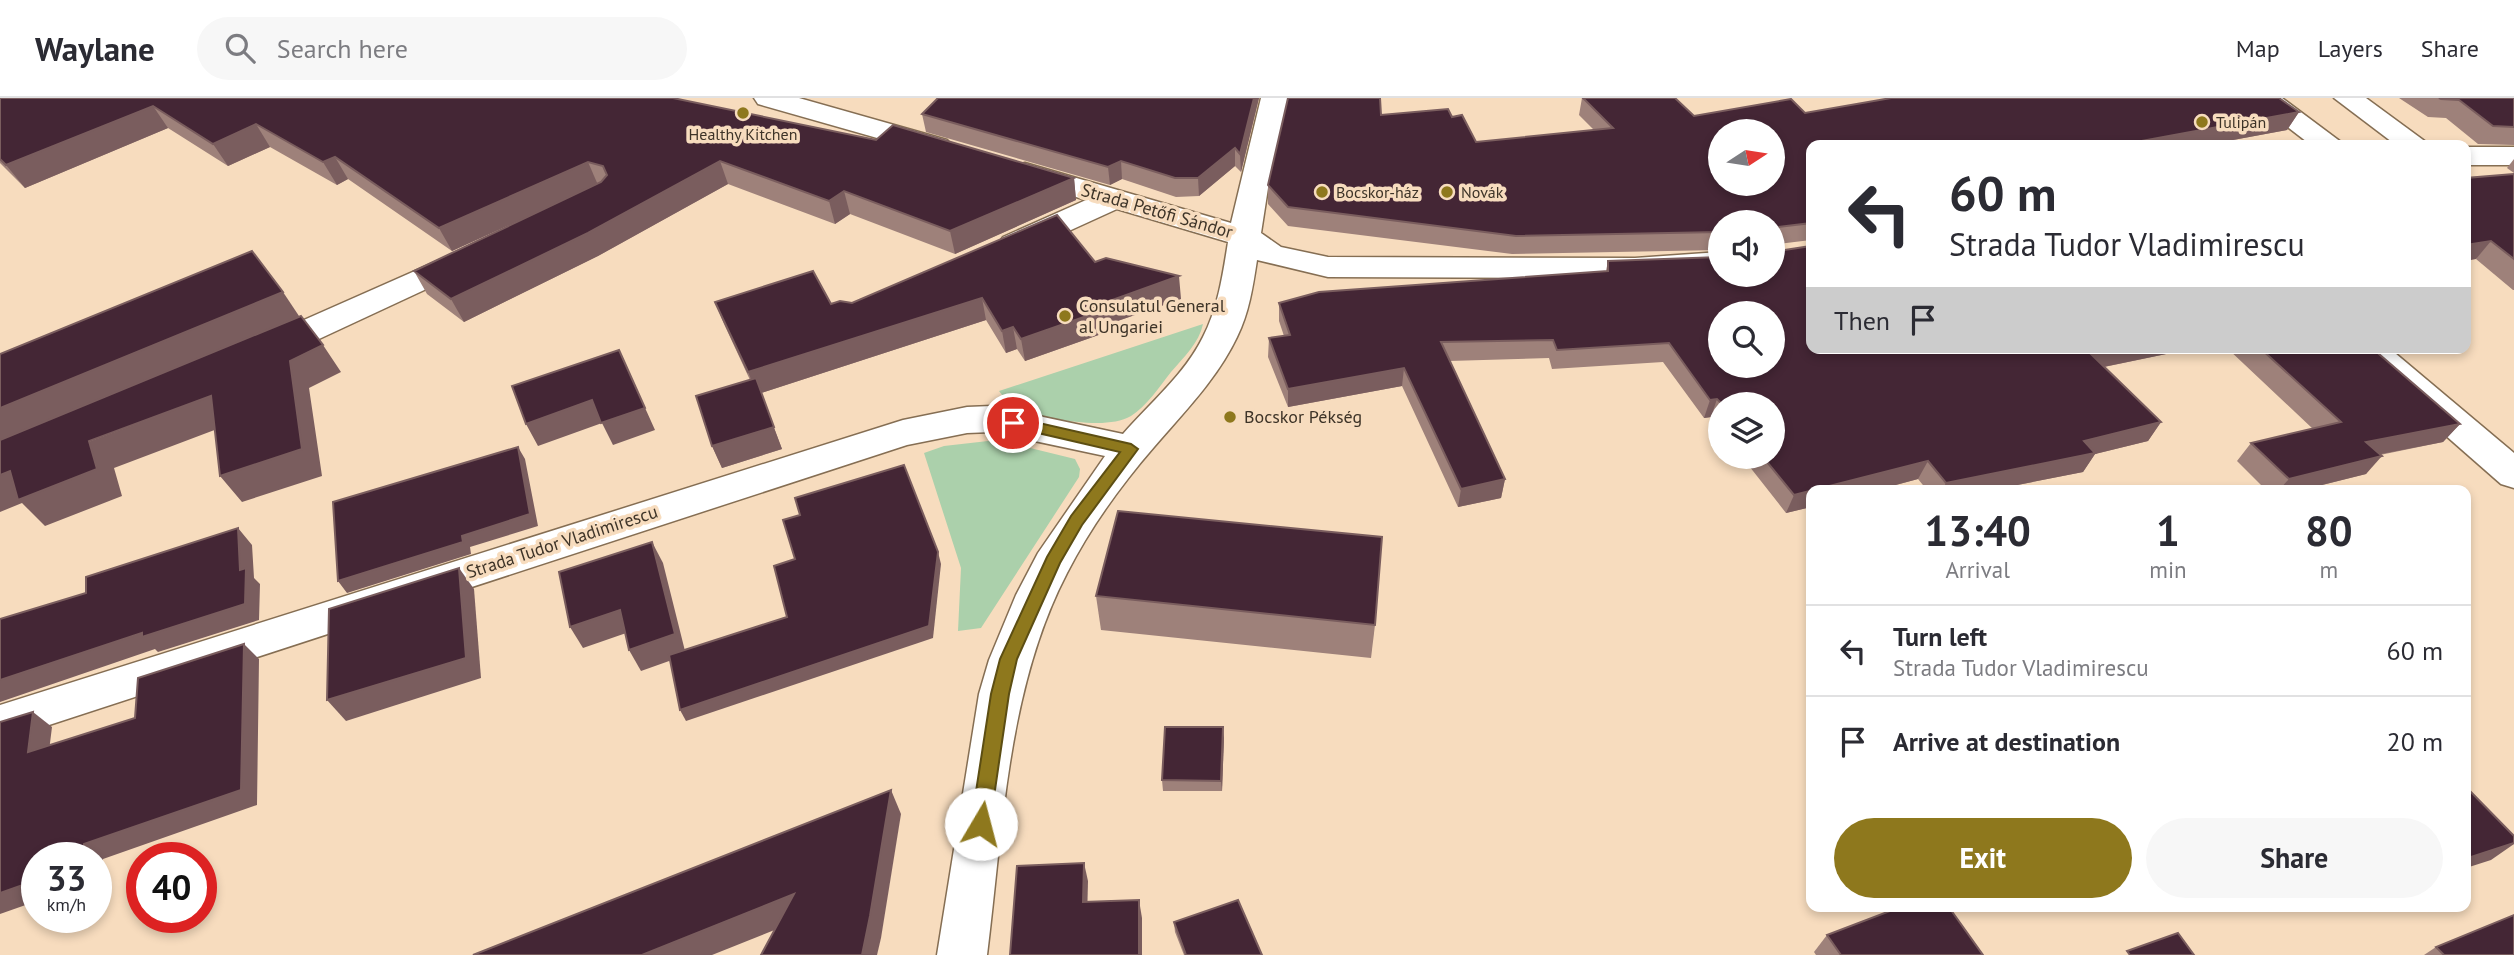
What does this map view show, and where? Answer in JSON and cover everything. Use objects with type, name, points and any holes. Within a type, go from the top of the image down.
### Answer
[{"type":"street","points":[[962,955],[1000,694],[1009,659],[1052,561],[1077,520],[1131,449],[1191,379],[1220,337],[1238,286],[1253,186],[1275,98]]},
{"type":"street","points":[[2264,98],[2323,140]]},
{"type":"street","points":[[2348,98],[2408,140]]},
{"type":"street","points":[[775,99],[912,126],[961,153]]},
{"type":"street","points":[[2471,156],[2514,156]]},
{"type":"street","name":"Strada Petőfi Sándor","points":[[998,164],[1245,237],[1271,255],[1328,267],[1623,268],[1708,263]]},
{"type":"street","points":[[983,258],[1113,199]]},
{"type":"street","points":[[242,361],[501,242]]},
{"type":"street","points":[[2374,354],[2514,474]]},
{"type":"street","name":"Strada Tudor Vladimirescu","points":[[0,723],[903,433],[967,420],[992,419],[1131,449]]},
{"type":"green space","points":[[1203,324],[1195,344],[1153,396],[1137,412],[1119,421],[1090,423],[1015,412],[999,391]]},
{"type":"green space","points":[[988,441],[1018,445],[1075,459],[1080,469],[1079,477],[981,628],[958,631],[961,568],[924,453],[944,446]]},
{"type":"building","points":[[0,98],[673,98],[876,140],[893,125],[1074,178],[950,231],[844,191],[829,201],[720,161],[588,233],[451,299],[414,271],[601,182],[607,175],[603,166],[588,162],[439,228],[335,157],[323,162],[256,124],[213,144],[153,106],[6,165],[0,159]]},
{"type":"building","points":[[938,98],[1254,98],[1240,154],[1235,148],[1198,178],[1175,178],[1121,161],[1108,167],[922,114]]},
{"type":"building","points":[[1288,98],[1380,98],[1381,115],[1448,109],[1452,117],[1462,115],[1476,142],[1613,128],[1583,98],[1675,98],[1694,116],[1791,99],[1805,113],[1891,98],[2279,98],[2299,112],[2147,140],[1806,140],[1806,224],[1785,226],[1785,210],[1708,210],[1708,232],[1516,236],[1288,207],[1268,185]]},
{"type":"building","points":[[2439,98],[2514,98],[2514,127],[2493,126],[2459,100]]},
{"type":"building","points":[[2514,174],[2514,259],[2491,241],[2471,244],[2471,178]]},
{"type":"building","points":[[1057,215],[1095,262],[1106,258],[1179,276],[1101,304],[1104,310],[1021,339],[1013,327],[1002,331],[982,298],[748,372],[715,302],[813,271],[831,304],[840,301],[852,303]]},
{"type":"building","points":[[1806,247],[1806,354],[2091,354],[2161,422],[2084,441],[2095,453],[1946,483],[1928,461],[1833,485],[1806,485],[1806,492],[1794,495],[1773,469],[1785,469],[1785,392],[1708,392],[1708,397],[1669,343],[1557,350],[1553,340],[1441,342],[1505,479],[1461,489],[1404,368],[1288,389],[1269,338],[1290,335],[1279,303],[1319,292],[1608,271],[1608,261],[1708,257],[1708,287],[1785,287],[1785,250]]},
{"type":"building","points":[[252,251],[283,292],[0,408],[0,354]]},
{"type":"building","points":[[301,316],[323,345],[290,361],[302,449],[220,476],[211,396],[89,441],[97,469],[18,500],[10,471],[0,475],[0,440]]},
{"type":"building","points":[[619,350],[645,408],[601,423],[592,400],[526,424],[512,386]]},
{"type":"building","points":[[2267,354],[2379,354],[2460,424],[2366,442],[2382,456],[2289,479],[2251,443],[2341,422]]},
{"type":"building","points":[[756,378],[774,427],[712,446],[696,396]]},
{"type":"building","points":[[518,447],[530,514],[462,536],[463,542],[338,581],[333,502]]},
{"type":"building","points":[[904,465],[938,552],[929,626],[680,710],[669,655],[787,617],[774,566],[795,559],[783,520],[800,515],[795,498]]},
{"type":"building","points":[[1118,511],[1382,537],[1375,625],[1096,596]]},
{"type":"building","points":[[238,528],[240,570],[246,568],[245,604],[142,637],[142,633],[0,680],[0,619],[86,593],[86,577]]},
{"type":"building","points":[[652,542],[675,634],[629,650],[620,610],[570,627],[559,572]]},
{"type":"building","points":[[459,568],[466,658],[327,700],[329,609]]},
{"type":"building","points":[[244,644],[241,790],[90,842],[21,842],[21,886],[0,893],[0,722],[33,712],[28,752],[135,718],[138,678]]},
{"type":"building","points":[[1165,727],[1223,727],[1221,781],[1162,780]]},
{"type":"building","points":[[891,790],[862,955],[761,955],[794,894],[642,955],[473,955]]},
{"type":"building","points":[[2471,792],[2514,836],[2514,843],[2471,857]]},
{"type":"building","points":[[1084,863],[1083,902],[1139,900],[1139,955],[1010,955],[1017,866]]},
{"type":"building","points":[[1238,900],[1262,955],[1186,955],[1174,922]]},
{"type":"building","points":[[1887,912],[1952,912],[1983,955],[1841,955],[1827,935]]},
{"type":"building","points":[[2514,915],[2514,955],[2444,955],[2436,947]]},
{"type":"building","points":[[2178,933],[2194,955],[2130,955],[2127,951]]},
{"type":"place","name":"Healthy Kitchen","points":[[743,113]]},
{"type":"place","name":"Tulipán","points":[[2202,122]]},
{"type":"place","name":"Bocskor-ház","points":[[1322,192]]},
{"type":"place","name":"Novák","points":[[1447,192]]},
{"type":"place","name":"Consulatul General al Ungariei","points":[[1065,316]]},
{"type":"place","name":"Bocskor Pékség","points":[[1230,417]]},
{"type":"route","points":[[981,824],[1000,694],[1009,659],[1052,561],[1077,520],[1131,449],[1013,423]]}]
